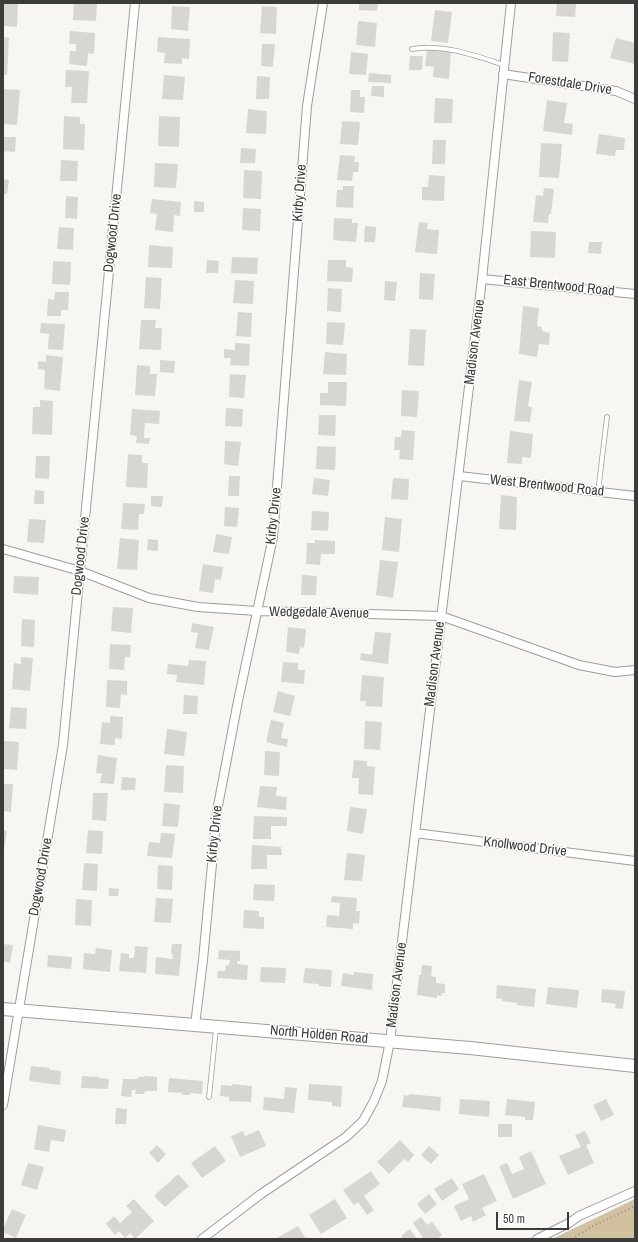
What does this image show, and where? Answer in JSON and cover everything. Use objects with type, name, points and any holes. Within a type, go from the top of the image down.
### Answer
[{"type":"main road","name":"North Holden Road","points":[[3,1009],[470,1048],[635,1066]]},
{"type":"street","name":"Dogwood Drive","points":[[3,1105],[63,745],[135,3]]},
{"type":"street","name":"Kirby Drive","points":[[195,1025],[203,960],[217,811],[238,701],[273,537],[307,106],[323,3]]},
{"type":"street","name":"Madison Avenue","points":[[202,1239],[261,1194],[346,1137],[363,1121],[374,1101],[382,1081],[390,1041],[414,833],[459,476],[482,279],[511,3]]},
{"type":"street","name":"Forestdale Drive","points":[[503,74],[616,91],[635,99]]},
{"type":"street","name":"East Brentwood Road","points":[[482,279],[635,294]]},
{"type":"street","name":"West Brentwood Road","points":[[459,476],[635,496]]},
{"type":"street","name":"Wedgedale Avenue","points":[[3,549],[80,572],[149,598],[198,607],[257,611],[441,616],[579,665],[615,672],[635,670]]},
{"type":"street","name":"Knollwood Drive","points":[[414,833],[635,861]]},
{"type":"street","points":[[537,1239],[579,1216],[635,1191]]},
{"type":"lane","points":[[412,49],[425,47],[452,49],[504,65]]},
{"type":"lane","points":[[598,492],[608,417]]},
{"type":"lane","points":[[209,1097],[216,1027]]},
{"type":"path","points":[[572,1239],[589,1228],[635,1206]]},
{"type":"shaded area","points":[[635,1199],[635,1239],[552,1239]]},
{"type":"building","points":[[3,3],[18,3],[17,27],[3,26]]},
{"type":"building","points":[[74,3],[97,3],[96,21],[73,20]]},
{"type":"building","points":[[359,3],[378,3],[377,11],[359,10]]},
{"type":"building","points":[[557,3],[576,3],[575,17],[556,16]]},
{"type":"building","points":[[172,6],[190,7],[188,31],[171,29]]},
{"type":"building","points":[[262,6],[277,7],[276,34],[260,33]]},
{"type":"building","points":[[435,10],[452,12],[448,43],[431,41]]},
{"type":"building","points":[[358,21],[377,23],[375,47],[356,45]]},
{"type":"building","points":[[70,31],[95,33],[94,54],[88,53],[87,66],[69,64],[70,51],[76,51],[76,44],[69,44]]},
{"type":"building","points":[[553,32],[570,33],[568,62],[552,61]]},
{"type":"building","points":[[3,37],[9,38],[7,75],[3,75]]},
{"type":"building","points":[[158,37],[190,39],[189,59],[182,58],[182,64],[164,63],[165,53],[157,52]]},
{"type":"building","points":[[616,38],[635,43],[635,64],[610,58]]},
{"type":"building","points":[[262,44],[275,44],[273,67],[261,66]]},
{"type":"building","points":[[427,48],[451,51],[449,79],[433,77],[434,67],[425,66]]},
{"type":"building","points":[[351,52],[368,54],[366,75],[349,74]]},
{"type":"building","points":[[410,56],[423,56],[422,70],[409,70]]},
{"type":"building","points":[[66,70],[89,71],[87,103],[71,103],[72,87],[65,87]]},
{"type":"building","points":[[369,73],[391,75],[391,83],[368,82]]},
{"type":"building","points":[[164,75],[185,77],[183,100],[162,99]]},
{"type":"building","points":[[257,76],[270,77],[269,99],[256,99]]},
{"type":"building","points":[[372,86],[384,86],[384,97],[371,96]]},
{"type":"building","points":[[3,89],[20,90],[17,125],[3,124]]},
{"type":"building","points":[[351,90],[360,90],[360,97],[365,97],[364,113],[350,112]]},
{"type":"building","points":[[435,98],[453,99],[452,123],[434,123]]},
{"type":"building","points":[[547,100],[567,103],[564,123],[573,124],[572,135],[543,131]]},
{"type":"building","points":[[248,109],[267,111],[266,134],[246,133]]},
{"type":"building","points":[[64,116],[80,117],[80,124],[85,124],[84,150],[63,149]]},
{"type":"building","points":[[159,116],[180,117],[179,147],[158,146]]},
{"type":"building","points":[[342,121],[360,122],[358,145],[340,144]]},
{"type":"building","points":[[599,134],[625,138],[624,150],[616,150],[615,156],[596,154]]},
{"type":"building","points":[[3,137],[16,137],[15,152],[3,151]]},
{"type":"building","points":[[433,140],[446,140],[445,164],[432,164]]},
{"type":"building","points":[[541,143],[562,144],[559,178],[539,177]]},
{"type":"building","points":[[241,148],[256,149],[255,163],[240,163]]},
{"type":"building","points":[[340,155],[355,156],[354,162],[359,162],[358,172],[353,172],[352,181],[337,180]]},
{"type":"building","points":[[61,160],[78,161],[77,181],[60,181]]},
{"type":"building","points":[[155,163],[178,164],[176,188],[154,187]]},
{"type":"building","points":[[244,170],[262,171],[261,199],[243,198]]},
{"type":"building","points":[[429,175],[445,176],[444,201],[422,200],[422,187],[428,187]]},
{"type":"building","points":[[3,179],[9,180],[7,194],[3,194]]},
{"type":"building","points":[[343,186],[354,186],[353,208],[336,207],[337,190],[343,190]]},
{"type":"building","points":[[544,188],[554,189],[551,214],[549,214],[548,223],[533,222],[536,195],[543,196]]},
{"type":"building","points":[[66,196],[78,197],[77,219],[65,218]]},
{"type":"building","points":[[152,199],[181,202],[180,216],[174,215],[173,232],[155,230],[157,214],[150,213]]},
{"type":"building","points":[[194,201],[204,202],[204,212],[194,212]]},
{"type":"building","points":[[243,208],[261,209],[260,231],[242,230]]},
{"type":"building","points":[[334,218],[352,219],[352,223],[358,223],[356,242],[333,240]]},
{"type":"building","points":[[419,222],[428,223],[427,229],[439,230],[437,254],[415,252]]},
{"type":"building","points":[[365,226],[376,227],[375,242],[364,242]]},
{"type":"building","points":[[59,227],[74,228],[73,250],[57,249]]},
{"type":"building","points":[[531,231],[556,232],[555,258],[530,257]]},
{"type":"building","points":[[589,242],[602,242],[601,254],[588,253]]},
{"type":"building","points":[[149,245],[173,247],[172,268],[148,267]]},
{"type":"building","points":[[232,257],[258,258],[257,274],[231,273]]},
{"type":"building","points":[[207,260],[219,261],[218,273],[206,273]]},
{"type":"building","points":[[328,260],[346,260],[346,267],[353,268],[352,282],[327,281]]},
{"type":"building","points":[[53,261],[71,262],[70,285],[52,284]]},
{"type":"building","points":[[420,273],[435,274],[433,300],[419,299]]},
{"type":"building","points":[[146,277],[162,278],[160,309],[144,308]]},
{"type":"building","points":[[235,280],[254,281],[253,304],[233,303]]},
{"type":"building","points":[[385,281],[397,282],[395,301],[384,300]]},
{"type":"building","points":[[328,288],[342,289],[341,312],[327,311]]},
{"type":"building","points":[[55,292],[69,292],[68,310],[61,310],[61,316],[47,316],[48,299],[54,300]]},
{"type":"building","points":[[523,306],[539,308],[537,326],[542,327],[542,331],[550,333],[549,345],[539,344],[537,357],[519,354]]},
{"type":"building","points":[[238,312],[252,313],[251,337],[236,336]]},
{"type":"building","points":[[141,320],[156,320],[155,328],[162,328],[161,350],[139,349]]},
{"type":"building","points":[[327,322],[345,323],[343,345],[326,344]]},
{"type":"building","points":[[41,323],[65,324],[63,350],[48,349],[49,334],[40,333]]},
{"type":"building","points":[[410,329],[426,330],[424,366],[408,365]]},
{"type":"building","points":[[235,343],[250,344],[249,366],[230,365],[231,358],[224,358],[224,349],[235,350]]},
{"type":"building","points":[[325,352],[347,354],[346,375],[323,374]]},
{"type":"building","points":[[46,355],[63,357],[60,391],[44,389],[45,370],[38,369],[38,361],[46,362]]},
{"type":"building","points":[[160,360],[175,361],[174,373],[160,372]]},
{"type":"building","points":[[137,365],[150,366],[150,374],[157,374],[155,396],[135,395]]},
{"type":"building","points":[[230,374],[246,375],[244,398],[229,397]]},
{"type":"building","points":[[519,380],[532,382],[528,406],[532,407],[530,422],[514,421]]},
{"type":"building","points":[[328,382],[347,382],[346,406],[320,405],[320,393],[328,393]]},
{"type":"building","points":[[402,390],[419,391],[417,417],[401,416]]},
{"type":"building","points":[[40,400],[53,401],[52,435],[32,434],[33,407],[40,407]]},
{"type":"building","points":[[226,408],[243,409],[242,427],[225,426]]},
{"type":"building","points":[[132,409],[160,411],[159,424],[145,423],[144,438],[150,438],[149,444],[136,443],[137,436],[130,435]]},
{"type":"building","points":[[319,415],[336,415],[335,436],[318,435]]},
{"type":"building","points":[[402,430],[415,431],[413,460],[399,459],[400,450],[394,450],[395,437],[401,437]]},
{"type":"building","points":[[510,431],[533,434],[531,458],[522,457],[522,464],[507,463]]},
{"type":"building","points":[[225,441],[241,442],[238,466],[224,464]]},
{"type":"building","points":[[317,446],[336,447],[335,470],[316,469]]},
{"type":"building","points":[[128,454],[142,455],[142,463],[148,463],[147,488],[126,487]]},
{"type":"building","points":[[36,456],[50,456],[49,479],[35,478]]},
{"type":"building","points":[[229,476],[240,476],[239,496],[228,496]]},
{"type":"building","points":[[314,478],[330,480],[328,496],[312,494]]},
{"type":"building","points":[[393,478],[409,479],[408,500],[391,499]]},
{"type":"building","points":[[35,490],[44,491],[44,504],[34,504]]},
{"type":"building","points":[[501,495],[517,497],[516,530],[499,529]]},
{"type":"building","points":[[151,496],[163,496],[162,507],[151,506]]},
{"type":"building","points":[[123,503],[145,504],[144,514],[139,514],[138,530],[121,529]]},
{"type":"building","points":[[225,507],[239,508],[237,527],[224,526]]},
{"type":"building","points":[[312,511],[329,512],[328,531],[311,530]]},
{"type":"building","points":[[385,517],[402,519],[399,552],[382,550]]},
{"type":"building","points":[[29,519],[46,520],[44,543],[27,542]]},
{"type":"building","points":[[216,534],[232,537],[229,554],[213,552]]},
{"type":"building","points":[[120,538],[139,540],[137,570],[117,569]]},
{"type":"building","points":[[148,539],[158,540],[158,551],[147,550]]},
{"type":"building","points":[[315,540],[335,541],[335,554],[321,554],[320,565],[306,564],[307,543],[315,543]]},
{"type":"building","points":[[380,560],[398,562],[393,598],[376,595]]},
{"type":"building","points":[[203,564],[223,567],[221,580],[215,579],[213,593],[199,591]]},
{"type":"building","points":[[302,575],[317,576],[316,595],[301,595]]},
{"type":"building","points":[[14,576],[39,577],[38,595],[13,593]]},
{"type":"building","points":[[113,607],[133,608],[131,633],[111,631]]},
{"type":"building","points":[[22,619],[35,620],[34,647],[21,646]]},
{"type":"building","points":[[192,623],[214,627],[209,650],[195,648],[198,633],[191,632]]},
{"type":"building","points":[[288,627],[306,629],[304,648],[300,647],[299,654],[286,652]]},
{"type":"building","points":[[375,632],[391,633],[388,664],[360,660],[361,653],[372,655]]},
{"type":"building","points":[[110,644],[131,645],[130,657],[125,657],[124,670],[109,669]]},
{"type":"building","points":[[21,657],[33,658],[30,691],[12,689],[14,663],[21,664]]},
{"type":"building","points":[[189,660],[206,661],[204,685],[176,682],[177,675],[167,674],[168,664],[188,666]]},
{"type":"building","points":[[283,662],[298,663],[298,670],[305,670],[304,684],[281,682]]},
{"type":"building","points":[[362,675],[384,677],[382,707],[365,706],[366,701],[360,701]]},
{"type":"building","points":[[107,680],[127,681],[127,695],[121,694],[120,708],[106,707]]},
{"type":"building","points":[[278,691],[295,696],[290,716],[273,712]]},
{"type":"building","points":[[184,695],[198,696],[197,714],[183,714]]},
{"type":"building","points":[[11,707],[27,708],[26,729],[9,728]]},
{"type":"building","points":[[110,716],[123,717],[122,739],[115,738],[115,745],[100,744],[102,722],[110,723]]},
{"type":"building","points":[[271,720],[284,723],[281,738],[288,739],[287,747],[266,742]]},
{"type":"building","points":[[365,721],[382,722],[380,750],[364,749]]},
{"type":"building","points":[[167,729],[187,732],[184,756],[164,754]]},
{"type":"building","points":[[3,741],[19,742],[17,770],[3,769]]},
{"type":"building","points":[[265,751],[280,752],[279,776],[264,775]]},
{"type":"building","points":[[98,755],[117,758],[114,784],[100,783],[102,774],[96,773]]},
{"type":"building","points":[[354,760],[367,761],[367,766],[375,767],[373,795],[358,794],[359,778],[352,778]]},
{"type":"building","points":[[166,765],[184,766],[183,793],[164,792]]},
{"type":"building","points":[[122,777],[136,778],[135,790],[121,790]]},
{"type":"building","points":[[3,784],[13,784],[11,812],[3,811]]},
{"type":"building","points":[[260,786],[277,787],[276,796],[287,797],[286,810],[257,807]]},
{"type":"building","points":[[93,793],[108,793],[106,821],[92,820]]},
{"type":"building","points":[[164,803],[180,805],[178,827],[162,826]]},
{"type":"building","points":[[350,807],[367,809],[363,834],[347,831]]},
{"type":"building","points":[[254,816],[287,817],[287,826],[271,826],[271,839],[253,839]]},
{"type":"building","points":[[3,830],[7,831],[4,849],[3,849]]},
{"type":"building","points":[[88,830],[103,831],[102,854],[86,853]]},
{"type":"building","points":[[161,833],[175,834],[172,858],[147,856],[149,842],[160,843]]},
{"type":"building","points":[[252,845],[281,847],[282,855],[267,855],[267,869],[251,869]]},
{"type":"building","points":[[347,853],[365,855],[362,881],[344,880]]},
{"type":"building","points":[[84,863],[98,864],[97,891],[82,890]]},
{"type":"building","points":[[158,865],[173,866],[172,890],[157,889]]},
{"type":"building","points":[[254,884],[275,885],[274,901],[253,900]]},
{"type":"building","points":[[109,888],[119,889],[118,896],[109,896]]},
{"type":"building","points":[[332,896],[357,898],[356,911],[360,911],[359,924],[353,923],[353,929],[326,927],[327,915],[339,916],[340,903],[331,902]]},
{"type":"building","points":[[156,898],[173,899],[171,923],[154,922]]},
{"type":"building","points":[[76,899],[92,900],[91,926],[75,925]]},
{"type":"building","points":[[244,910],[259,911],[259,917],[264,917],[264,929],[243,928]]},
{"type":"building","points":[[3,944],[13,945],[10,963],[3,961]]},
{"type":"building","points":[[172,944],[182,944],[179,976],[155,974],[156,957],[172,959]]},
{"type":"building","points":[[135,946],[148,947],[146,973],[119,971],[121,953],[129,954],[129,958],[134,958]]},
{"type":"building","points":[[96,948],[112,950],[110,972],[83,969],[84,953],[95,954]]},
{"type":"building","points":[[219,950],[240,951],[240,961],[237,961],[237,964],[248,965],[247,980],[217,978],[218,971],[225,971],[226,965],[229,965],[230,960],[218,959]]},
{"type":"building","points":[[48,955],[72,957],[71,969],[47,967]]},
{"type":"building","points":[[422,965],[432,966],[431,976],[436,977],[436,983],[445,984],[445,993],[442,993],[441,996],[437,995],[437,998],[417,995],[419,975],[421,975]]},
{"type":"building","points":[[261,967],[286,968],[285,983],[260,982]]},
{"type":"building","points":[[305,968],[332,970],[331,987],[319,986],[319,984],[303,983]]},
{"type":"building","points":[[354,972],[373,974],[372,990],[341,986],[343,973],[353,975]]},
{"type":"building","points":[[497,985],[536,989],[534,1007],[517,1005],[517,1003],[502,1001],[502,999],[496,998]]},
{"type":"building","points":[[548,987],[579,990],[577,1008],[546,1004]]},
{"type":"building","points":[[602,989],[625,991],[623,1009],[615,1008],[616,1004],[601,1002]]},
{"type":"building","points":[[31,1066],[61,1071],[60,1085],[29,1081]]},
{"type":"building","points":[[82,1076],[109,1079],[108,1089],[81,1088]]},
{"type":"building","points":[[138,1077],[157,1077],[157,1091],[145,1091],[144,1094],[135,1094],[136,1090],[132,1090],[131,1097],[121,1096],[123,1079],[138,1079]]},
{"type":"building","points":[[169,1078],[203,1081],[202,1094],[190,1093],[190,1095],[182,1095],[182,1093],[168,1092]]},
{"type":"building","points":[[232,1084],[252,1086],[251,1102],[229,1101],[229,1097],[220,1096],[221,1085],[232,1086]]},
{"type":"building","points":[[309,1084],[342,1086],[341,1107],[332,1106],[332,1102],[308,1100]]},
{"type":"building","points":[[285,1087],[297,1088],[294,1113],[263,1110],[264,1097],[284,1099]]},
{"type":"building","points":[[409,1094],[441,1097],[440,1111],[402,1107],[404,1095],[408,1096]]},
{"type":"building","points":[[460,1099],[490,1101],[489,1117],[459,1114]]},
{"type":"building","points":[[507,1099],[535,1102],[533,1120],[525,1120],[525,1117],[505,1115]]},
{"type":"building","points":[[606,1099],[614,1115],[601,1121],[593,1105]]},
{"type":"building","points":[[116,1108],[127,1109],[126,1124],[115,1124]]},
{"type":"building","points":[[498,1124],[512,1124],[512,1137],[498,1137]]},
{"type":"building","points":[[38,1125],[66,1130],[64,1142],[51,1140],[49,1152],[34,1149]]},
{"type":"building","points":[[259,1130],[266,1146],[240,1157],[231,1136],[243,1131],[245,1136]]},
{"type":"building","points":[[585,1131],[591,1143],[586,1145],[594,1163],[568,1175],[559,1156],[581,1147],[575,1135]]},
{"type":"building","points":[[400,1140],[414,1155],[408,1162],[404,1159],[389,1174],[377,1162]]},
{"type":"building","points":[[157,1145],[166,1154],[158,1163],[149,1153]]},
{"type":"building","points":[[215,1146],[226,1161],[202,1178],[191,1163]]},
{"type":"building","points":[[429,1146],[439,1155],[431,1164],[421,1155]]},
{"type":"building","points":[[531,1151],[546,1184],[513,1199],[499,1166],[507,1163],[512,1174],[524,1169],[519,1157]]},
{"type":"building","points":[[28,1163],[44,1167],[37,1190],[21,1185]]},
{"type":"building","points":[[371,1171],[380,1184],[364,1196],[374,1210],[367,1215],[358,1202],[354,1205],[343,1190]]},
{"type":"building","points":[[178,1174],[189,1186],[165,1207],[154,1196]]},
{"type":"building","points":[[484,1174],[497,1201],[482,1208],[486,1215],[473,1222],[471,1216],[461,1221],[454,1206],[469,1199],[462,1184]]},
{"type":"building","points":[[452,1178],[459,1189],[442,1201],[434,1189]]},
{"type":"building","points":[[429,1194],[437,1204],[425,1214],[417,1204]]},
{"type":"building","points":[[134,1199],[154,1221],[135,1239],[130,1233],[125,1238],[119,1231],[115,1235],[106,1224],[114,1216],[120,1223],[132,1212],[126,1206]]},
{"type":"building","points":[[335,1199],[347,1218],[321,1234],[309,1215]]},
{"type":"building","points":[[12,1209],[26,1215],[16,1238],[3,1232]]},
{"type":"building","points":[[421,1217],[427,1225],[432,1222],[442,1235],[437,1239],[421,1239],[423,1238],[413,1223]]},
{"type":"building","points":[[298,1226],[306,1239],[275,1239]]},
{"type":"building","points":[[410,1229],[417,1239],[403,1239],[401,1236]]}]
